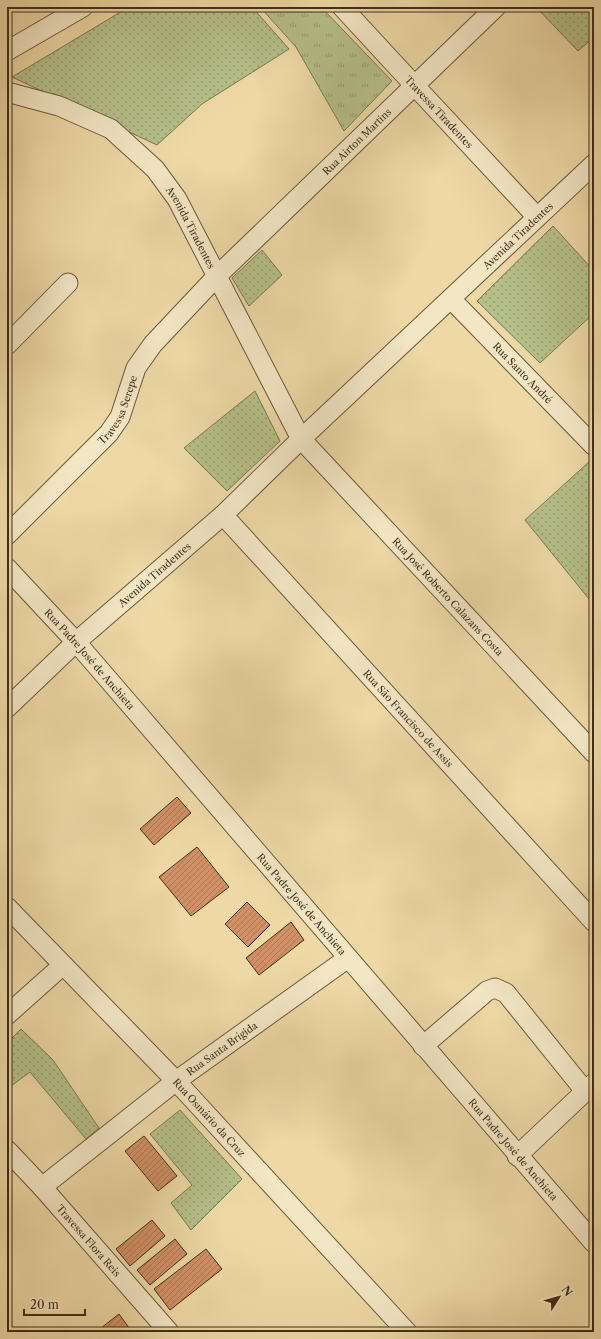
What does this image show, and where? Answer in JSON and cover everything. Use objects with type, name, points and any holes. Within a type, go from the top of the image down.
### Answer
[{"type":"street","points":[[7,51],[83,7]]},
{"type":"street","name":"Travessa Tiradentes","points":[[342,7],[537,217]]},
{"type":"street","name":"Rua Airton Martins","points":[[218,276],[496,7]]},
{"type":"street","name":"Avenida Tiradentes","points":[[7,92],[59,106],[111,129],[155,169],[177,199],[218,276],[301,440]]},
{"type":"street","name":"Avenida Tiradentes","points":[[7,708],[76,642],[223,515],[594,164]]},
{"type":"street","name":"Travessa Serepe","points":[[7,535],[109,433],[120,417],[136,368],[154,344],[218,276]]},
{"type":"street","points":[[7,345],[68,283]]},
{"type":"street","name":"Rua Santo André","points":[[451,299],[594,446]]},
{"type":"street","name":"Rua José Roberto Calazans Costa","points":[[301,440],[594,753]]},
{"type":"street","name":"Rua São Francisco de Assis","points":[[223,515],[594,922]]},
{"type":"street","name":"Rua Padre José de Anchieta","points":[[7,568],[76,642],[517,1156],[594,1243]]},
{"type":"street","name":"Rua Osmário da Cruz","points":[[7,907],[176,1081],[407,1332]]},
{"type":"street","name":"Rua Santa Brígida","points":[[42,1187],[176,1081],[348,958]]},
{"type":"street","points":[[7,1015],[63,965]]},
{"type":"street","points":[[423,1046],[487,991],[495,988],[506,993],[590,1087],[517,1156]]},
{"type":"street","name":"Travessa Flora Reis","points":[[9,1156],[42,1187],[169,1332]]},
{"type":"green space","points":[[129,7],[252,7],[289,49],[202,104],[157,145],[12,77]]},
{"type":"green space","points":[[260,7],[321,7],[392,81],[344,131],[296,47]]},
{"type":"green space","points":[[536,7],[594,7],[594,37],[578,51]]},
{"type":"green space","points":[[553,226],[594,271],[594,313],[540,363],[477,301]]},
{"type":"green space","points":[[262,250],[282,275],[249,306],[232,278]]},
{"type":"green space","points":[[255,391],[280,441],[227,491],[184,448]]},
{"type":"green space","points":[[590,461],[594,466],[594,595],[589,599],[525,520]]},
{"type":"green space","points":[[21,1029],[53,1060],[99,1128],[86,1139],[30,1072],[7,1089],[7,1043]]},
{"type":"green space","points":[[180,1110],[242,1179],[191,1230],[171,1203],[192,1185],[150,1134]]},
{"type":"building","points":[[177,797],[191,813],[154,845],[140,829]]},
{"type":"building","points":[[197,847],[229,887],[191,916],[159,877]]},
{"type":"building","points":[[247,902],[270,925],[248,947],[225,924]]},
{"type":"building","points":[[291,922],[304,940],[259,975],[246,958]]},
{"type":"building","points":[[144,1136],[177,1176],[158,1191],[125,1151]]},
{"type":"building","points":[[152,1220],[165,1236],[130,1266],[116,1249]]},
{"type":"building","points":[[175,1239],[187,1254],[150,1285],[137,1270]]},
{"type":"building","points":[[206,1249],[222,1269],[170,1310],[154,1289]]},
{"type":"building","points":[[119,1314],[132,1332],[96,1332]]}]
